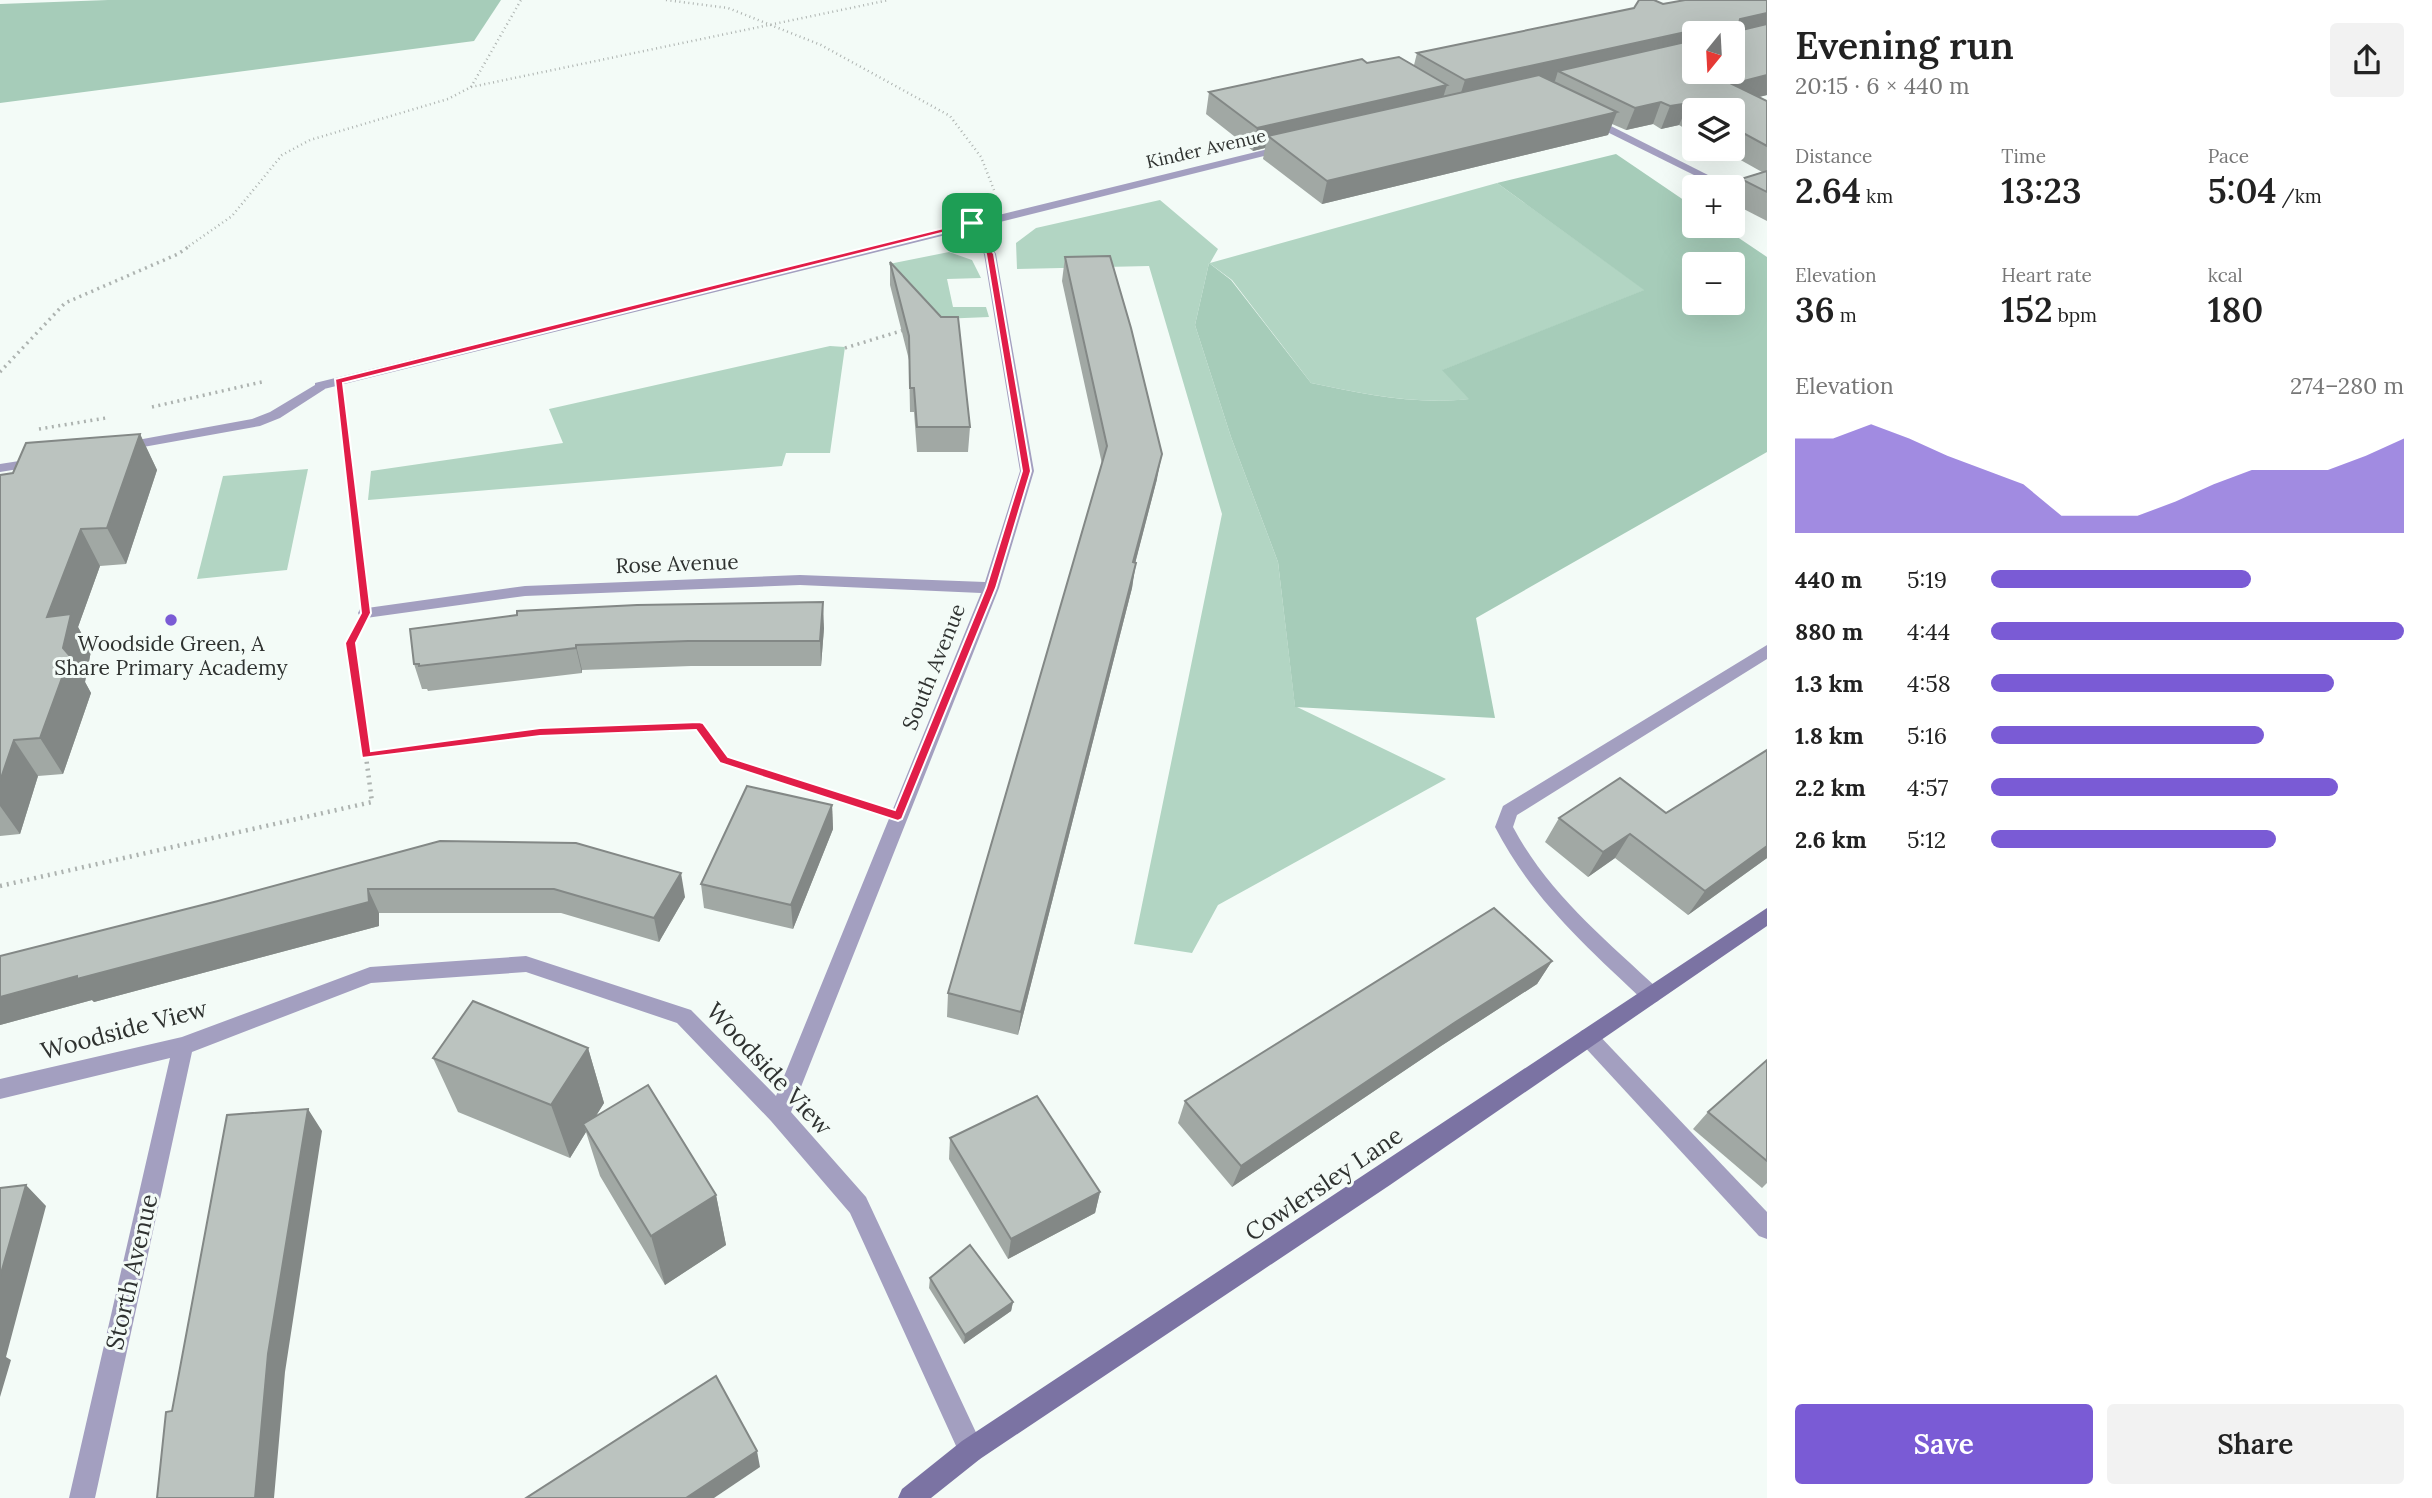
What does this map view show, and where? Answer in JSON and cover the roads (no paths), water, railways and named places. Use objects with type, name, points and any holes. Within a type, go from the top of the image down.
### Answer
[{"type":"street","points":[[1582,116],[1702,175]]},
{"type":"street","name":"Kinder Avenue","points":[[106,450],[255,423],[275,415],[320,386],[338,381],[972,223],[1296,146]]},
{"type":"street","name":"South Avenue","points":[[779,1114],[991,588],[1027,471],[990,254],[972,223]]},
{"type":"street","points":[[0,468],[53,459]]},
{"type":"street","name":"Rose Avenue","points":[[366,613],[525,591],[800,580],[991,588]]},
{"type":"street","points":[[1651,995],[1541,888],[1515,851],[1504,827],[1509,811],[1767,650]]},
{"type":"street","name":"Cowlersley Lane","points":[[911,1498],[971,1450],[1371,1185],[1767,916]]},
{"type":"street","name":"Woodside View","points":[[0,1089],[183,1046],[370,975],[526,964],[684,1016],[779,1114],[858,1205],[971,1450]]},
{"type":"street","points":[[1588,1037],[1767,1228]]},
{"type":"street","name":"Storth Avenue","points":[[82,1498],[183,1046]]},
{"type":"place","name":"Woodside Green, A Share Primary Academy","points":[[171,620]]}]
